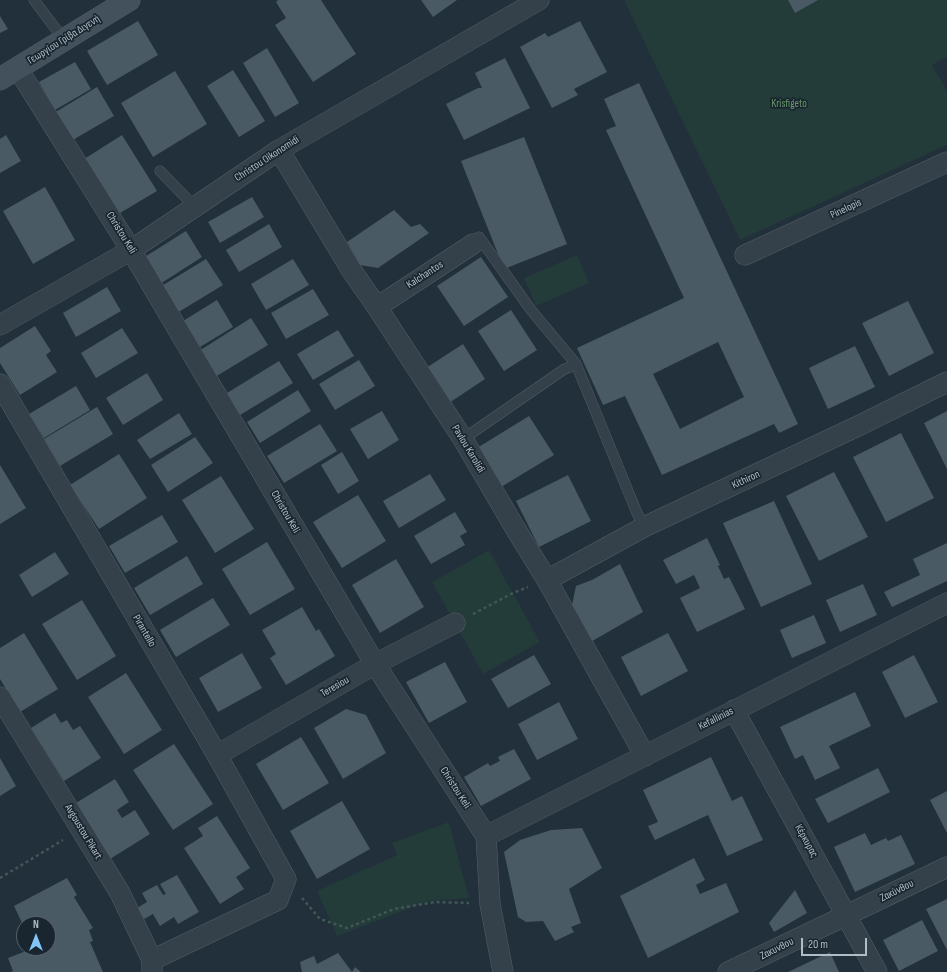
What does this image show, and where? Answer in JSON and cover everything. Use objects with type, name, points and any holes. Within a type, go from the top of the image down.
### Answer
[{"type":"main road","name":"Γεωργίου Γρίβα Διγενή","points":[[9,74],[129,0]]},
{"type":"street","name":"Christou Oikonomidi","points":[[0,325],[131,250],[279,150],[539,0]]},
{"type":"street","name":"Christou Keli","points":[[9,74],[131,250],[375,664],[486,836],[490,904],[504,972]]},
{"type":"street","name":"Pavlou Karolidi","points":[[279,150],[352,271],[463,439],[547,580],[645,756]]},
{"type":"street","name":"Pinelopis","points":[[745,255],[947,162]]},
{"type":"street","name":"Kalchantos","points":[[377,307],[473,244]]},
{"type":"street","name":"Kithiron","points":[[547,580],[644,527],[851,430],[947,382]]},
{"type":"street","name":"Pirantello","points":[[0,384],[217,755],[286,879]]},
{"type":"street","name":"Kefallinias","points":[[486,836],[947,603]]},
{"type":"street","name":"Teresiou","points":[[217,755],[375,664],[455,623]]},
{"type":"street","name":"Avgoustou Pikart","points":[[0,697],[120,893],[152,966]]},
{"type":"street","name":"Κέρκυρας","points":[[734,710],[877,972]]},
{"type":"street","name":"Ζακύνθου","points":[[847,915],[947,867]]},
{"type":"street","points":[[152,966],[278,900],[286,879]]},
{"type":"street","name":"Ζακυνθου","points":[[728,972],[847,915]]},
{"type":"lane","points":[[34,0],[64,40]]},
{"type":"lane","points":[[160,170],[195,207]]},
{"type":"lane","points":[[473,244],[479,237],[531,310],[576,364],[644,527]]},
{"type":"lane","points":[[463,439],[563,370],[576,364]]},
{"type":"path","points":[[455,623],[513,593]]},
{"type":"path","points":[[0,878],[81,829]]},
{"type":"path","points":[[286,879],[320,919],[347,928],[394,909],[435,902],[490,904]]},
{"type":"green space","name":"Krisfigeto","points":[[624,0],[947,0],[947,57],[932,65],[947,91],[947,145],[740,240]]},
{"type":"green space","points":[[577,255],[589,283],[536,306],[524,278]]},
{"type":"green space","points":[[489,550],[540,642],[483,674],[432,582]]},
{"type":"green space","points":[[449,822],[469,898],[429,901],[337,936],[317,891],[397,855],[392,843]]},
{"type":"building","points":[[278,0],[321,0],[356,54],[313,82],[275,25],[286,18],[276,2]]},
{"type":"building","points":[[421,0],[457,0],[433,17]]},
{"type":"building","points":[[788,0],[818,0],[795,13]]},
{"type":"building","points":[[0,16],[8,29],[0,33]]},
{"type":"building","points":[[138,21],[158,55],[107,85],[87,51]]},
{"type":"building","points":[[580,21],[607,72],[574,89],[578,95],[552,108],[520,47],[545,33],[548,37]]},
{"type":"building","points":[[267,48],[299,103],[275,117],[243,63]]},
{"type":"building","points":[[505,58],[530,108],[464,140],[446,104],[478,88],[482,88],[475,73]]},
{"type":"building","points":[[75,62],[91,89],[55,110],[39,82]]},
{"type":"building","points":[[233,70],[265,121],[239,137],[207,86]]},
{"type":"building","points":[[175,71],[207,124],[153,157],[121,103]]},
{"type":"building","points":[[639,83],[798,424],[779,433],[774,424],[662,475],[625,396],[603,405],[577,348],[684,298],[606,130],[616,126],[604,99]],"holes":[[[718,342],[744,397],[680,429],[653,374]]]},
{"type":"building","points":[[97,87],[114,116],[71,141],[54,113]]},
{"type":"building","points":[[6,135],[21,161],[0,173],[0,139]]},
{"type":"building","points":[[122,135],[157,191],[115,216],[81,161]]},
{"type":"building","points":[[524,137],[567,244],[504,269],[461,161]]},
{"type":"building","points":[[45,187],[75,240],[33,264],[3,211]]},
{"type":"building","points":[[252,197],[264,217],[220,243],[208,222]]},
{"type":"building","points":[[394,210],[411,227],[420,224],[429,233],[378,268],[360,265],[347,242]]},
{"type":"building","points":[[269,224],[282,247],[239,272],[226,250]]},
{"type":"building","points":[[186,231],[202,257],[160,284],[143,258]]},
{"type":"building","points":[[481,257],[508,297],[464,326],[437,286]]},
{"type":"building","points":[[206,259],[223,285],[177,313],[160,287]]},
{"type":"building","points":[[293,259],[309,285],[266,310],[251,284]]},
{"type":"building","points":[[107,287],[121,311],[76,337],[63,313]]},
{"type":"building","points":[[313,289],[329,315],[286,339],[271,313]]},
{"type":"building","points":[[217,300],[233,327],[200,347],[183,321]]},
{"type":"building","points":[[908,301],[934,353],[889,376],[862,323]]},
{"type":"building","points":[[511,310],[537,350],[504,371],[478,331]]},
{"type":"building","points":[[251,318],[268,345],[215,377],[199,351]]},
{"type":"building","points":[[35,326],[51,351],[46,355],[57,372],[20,395],[0,363],[0,348]]},
{"type":"building","points":[[122,328],[138,353],[96,378],[81,353]]},
{"type":"building","points":[[338,330],[354,356],[313,380],[297,354]]},
{"type":"building","points":[[463,344],[485,379],[449,403],[426,368]]},
{"type":"building","points":[[855,346],[875,387],[828,409],[809,368]]},
{"type":"building","points":[[359,360],[375,386],[335,410],[319,384]]},
{"type":"building","points":[[279,361],[293,383],[240,415],[227,393]]},
{"type":"building","points":[[147,373],[163,400],[123,425],[106,398]]},
{"type":"building","points":[[76,386],[90,410],[44,438],[29,414]]},
{"type":"building","points":[[298,390],[311,411],[260,443],[247,422]]},
{"type":"building","points":[[97,407],[113,434],[60,466],[44,439]]},
{"type":"building","points":[[382,411],[399,440],[368,459],[350,429]]},
{"type":"building","points":[[947,411],[947,469],[924,423]]},
{"type":"building","points":[[179,413],[192,434],[150,459],[137,440]]},
{"type":"building","points":[[529,416],[554,455],[501,487],[477,448]]},
{"type":"building","points":[[320,424],[337,451],[284,483],[267,456]]},
{"type":"building","points":[[901,433],[934,498],[886,522],[853,457]]},
{"type":"building","points":[[195,437],[213,463],[168,492],[151,465]]},
{"type":"building","points":[[342,452],[359,481],[338,494],[321,465]]},
{"type":"building","points":[[119,454],[147,498],[99,529],[70,485]]},
{"type":"building","points":[[0,465],[26,508],[0,524]]},
{"type":"building","points":[[834,472],[868,537],[819,561],[786,496]]},
{"type":"building","points":[[430,474],[446,500],[399,528],[383,501]]},
{"type":"building","points":[[568,475],[591,521],[539,547],[516,501]]},
{"type":"building","points":[[221,476],[254,529],[215,553],[182,500]]},
{"type":"building","points":[[358,495],[386,541],[342,568],[313,522]]},
{"type":"building","points":[[774,501],[812,584],[761,607],[723,523]]},
{"type":"building","points":[[455,512],[467,532],[460,536],[465,545],[431,564],[414,536]]},
{"type":"building","points":[[162,515],[178,542],[125,573],[109,546]]},
{"type":"building","points":[[707,538],[720,565],[718,566],[724,579],[729,577],[745,609],[697,632],[680,598],[700,588],[694,575],[676,584],[663,560]]},
{"type":"building","points":[[267,542],[295,589],[250,615],[222,569]]},
{"type":"building","points":[[947,543],[947,581],[892,607],[884,592],[920,575],[913,559]]},
{"type":"building","points":[[55,552],[69,574],[32,597],[19,575]]},
{"type":"building","points":[[187,556],[203,584],[150,615],[134,588]]},
{"type":"building","points":[[396,559],[424,607],[380,633],[352,585]]},
{"type":"building","points":[[620,564],[643,612],[587,644],[571,610],[576,586],[592,580]]},
{"type":"building","points":[[863,584],[877,615],[840,632],[826,600]]},
{"type":"building","points":[[213,598],[230,625],[176,657],[160,630]]},
{"type":"building","points":[[82,600],[116,656],[77,680],[42,624]]},
{"type":"building","points":[[302,607],[316,631],[319,629],[335,656],[286,685],[270,658],[276,654],[262,630]]},
{"type":"building","points":[[814,615],[826,643],[792,658],[780,630]]},
{"type":"building","points":[[24,633],[58,689],[20,712],[0,679],[0,648]]},
{"type":"building","points":[[668,633],[688,671],[641,696],[621,657]]},
{"type":"building","points":[[242,653],[262,688],[218,712],[199,678]]},
{"type":"building","points":[[534,655],[551,684],[508,708],[491,679]]},
{"type":"building","points":[[914,655],[938,702],[905,718],[882,672]]},
{"type":"building","points":[[445,662],[467,702],[429,723],[406,682]]},
{"type":"building","points":[[126,673],[162,730],[124,754],[88,697]]},
{"type":"building","points":[[855,692],[871,726],[829,746],[840,768],[815,780],[803,755],[795,759],[780,727]]},
{"type":"building","points":[[559,702],[578,739],[537,760],[518,724]]},
{"type":"building","points":[[346,709],[366,715],[386,753],[343,779],[314,728]]},
{"type":"building","points":[[55,713],[61,723],[67,720],[73,730],[80,726],[101,758],[64,781],[31,728]]},
{"type":"building","points":[[301,737],[329,783],[283,810],[256,764]]},
{"type":"building","points":[[174,744],[213,804],[173,830],[133,770]]},
{"type":"building","points":[[514,749],[531,779],[481,806],[464,777],[488,763],[490,766],[500,761],[498,757]]},
{"type":"building","points":[[711,757],[732,801],[742,796],[763,840],[727,856],[708,815],[655,840],[648,826],[658,822],[643,790]]},
{"type":"building","points":[[0,758],[16,786],[0,796]]},
{"type":"building","points":[[878,768],[890,792],[828,823],[815,799]]},
{"type":"building","points":[[115,779],[129,802],[117,810],[122,818],[135,810],[150,834],[110,859],[76,803]]},
{"type":"building","points":[[947,791],[947,833],[930,800]]},
{"type":"building","points":[[342,801],[370,849],[317,879],[290,831]]},
{"type":"building","points":[[217,816],[250,868],[236,877],[244,889],[220,904],[184,848],[203,836],[198,828]]},
{"type":"building","points":[[582,828],[602,868],[569,889],[581,923],[571,927],[574,932],[555,941],[543,921],[526,922],[518,917],[504,852],[520,840],[551,830]]},
{"type":"building","points":[[865,833],[871,845],[886,838],[888,841],[901,835],[915,864],[855,892],[834,847]]},
{"type":"building","points":[[694,858],[705,880],[696,885],[700,894],[726,883],[739,912],[648,958],[620,896]]},
{"type":"building","points":[[177,875],[199,912],[178,924],[174,917],[160,926],[153,914],[144,919],[137,908],[147,902],[142,893],[157,885],[163,895],[166,894],[160,884]]},
{"type":"building","points":[[67,878],[77,895],[74,897],[93,928],[89,930],[93,941],[90,942],[103,972],[10,972],[13,971],[8,958],[16,955],[56,956],[56,916],[19,916],[14,906]]},
{"type":"building","points":[[795,890],[807,913],[774,932],[769,923]]},
{"type":"building","points":[[947,899],[947,950],[926,909]]},
{"type":"building","points":[[922,920],[938,951],[899,971],[883,940]]},
{"type":"building","points":[[830,952],[839,972],[788,972]]},
{"type":"building","points":[[338,953],[352,972],[302,972],[300,962],[314,956],[317,964]]},
{"type":"building","points":[[355,967],[361,972],[352,972]]}]
